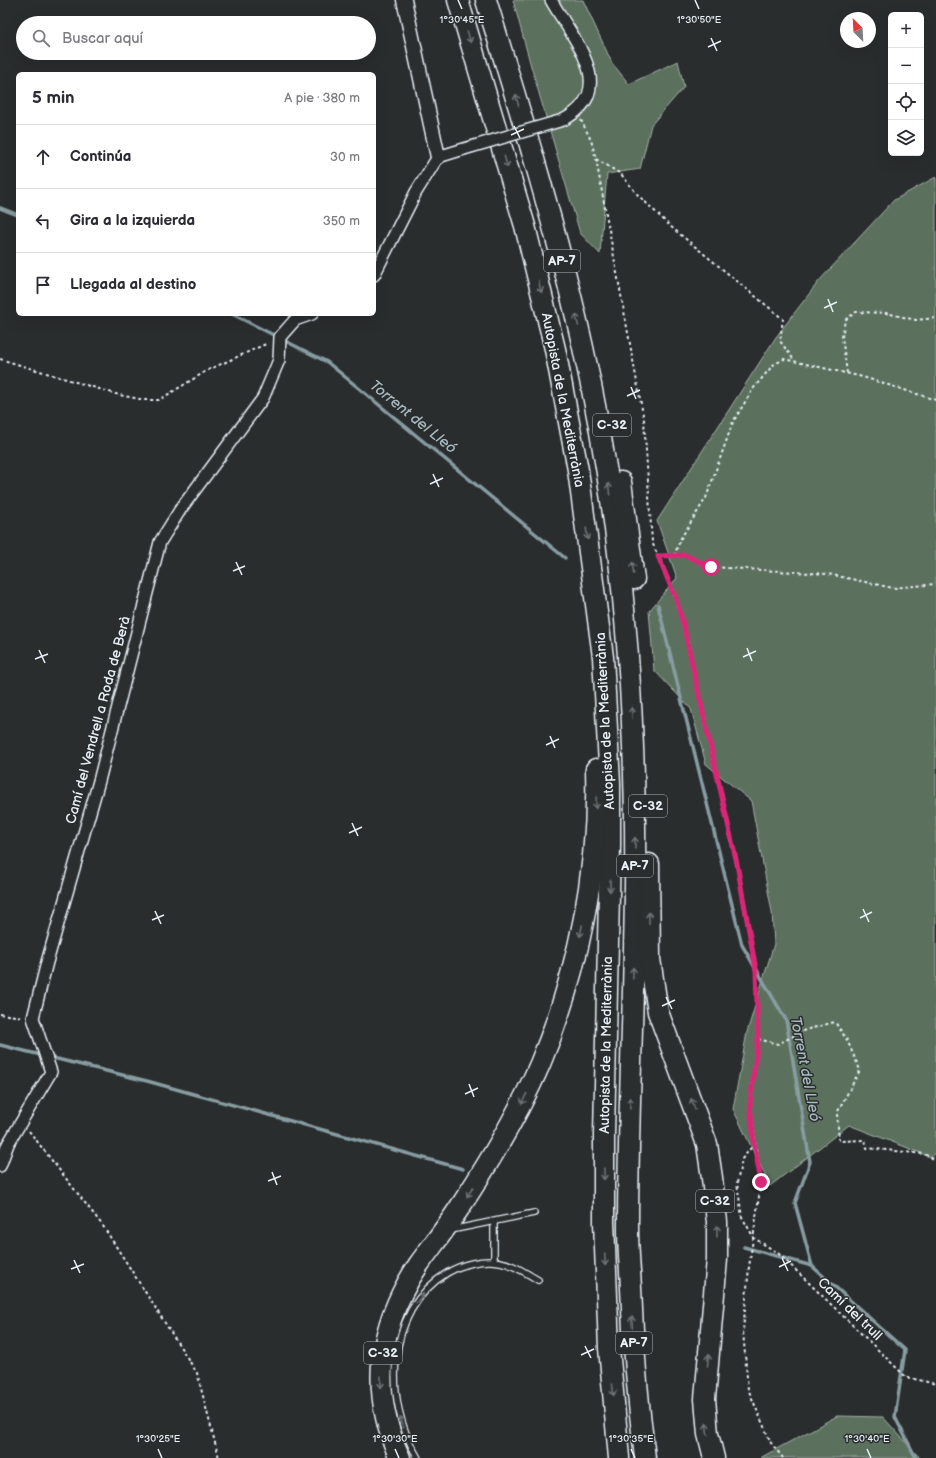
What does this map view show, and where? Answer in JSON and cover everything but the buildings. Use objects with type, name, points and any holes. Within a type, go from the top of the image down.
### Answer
[{"type":"highway","name":"Autopista de la Mediterrània","points":[[458,0],[525,226],[555,349],[578,470],[603,657],[610,783],[604,1222],[609,1348],[620,1458]]},
{"type":"highway","name":"Autopista de la Mediterrània","points":[[486,0],[534,159],[568,284],[590,383],[607,476],[624,606],[633,733],[635,808],[628,1231],[636,1369],[645,1458]]},
{"type":"highway","name":"C-32","points":[[534,159],[573,250],[589,314],[609,410],[630,536],[647,745],[650,959],[658,1012],[707,1144],[717,1222],[717,1259],[705,1399],[708,1434],[714,1458]]},
{"type":"highway","name":"C-32","points":[[400,1458],[392,1442],[387,1425],[381,1392],[381,1374],[386,1336],[399,1300],[418,1265],[443,1232],[481,1176],[507,1133],[538,1069],[559,1014],[581,934],[592,865],[595,830],[595,596]]},
{"type":"street","points":[[404,0],[438,157]]},
{"type":"street","points":[[376,271],[416,192],[438,157],[563,120],[577,111],[586,100],[589,95],[591,82],[590,74],[582,51],[551,0]]},
{"type":"street","points":[[280,337],[294,320],[306,316]]},
{"type":"street","name":"Camí del Vendrell a Roda de Berà","points":[[33,1018],[47,962],[98,781],[160,542],[180,510],[263,398],[279,360],[280,337]]},
{"type":"street","points":[[0,1166],[8,1144],[52,1072],[33,1018]]},
{"type":"lane","points":[[443,1232],[534,1213]]},
{"type":"lane","points":[[494,1222],[494,1261]]},
{"type":"lane","points":[[418,1458],[408,1438],[398,1410],[396,1388],[396,1365],[402,1331],[417,1301],[428,1288],[440,1278],[462,1266],[480,1262],[494,1261],[509,1264],[538,1280]]},
{"type":"path","points":[[577,111],[590,140],[596,159],[644,420],[652,542],[676,599],[683,623],[737,864],[756,970],[758,1039],[750,1103],[754,1143],[761,1182],[749,1267],[743,1331],[748,1389],[771,1443],[783,1458]]},
{"type":"path","points":[[596,159],[621,174],[637,194],[670,226],[784,319],[780,341],[795,361]]},
{"type":"path","points":[[847,373],[842,337],[845,320],[856,312],[886,313],[916,320],[936,318]]},
{"type":"path","points":[[0,358],[119,395],[145,400],[159,400],[208,370],[252,352],[280,337]]},
{"type":"path","points":[[674,556],[681,538],[706,498],[734,422],[753,389],[773,365],[784,359],[795,361],[863,377],[936,400]]},
{"type":"path","points":[[658,556],[685,555],[711,567],[828,574],[893,588],[936,584]]},
{"type":"path","points":[[0,1014],[33,1018]]},
{"type":"path","points":[[758,1039],[778,1044],[805,1030],[835,1022],[847,1040],[860,1070],[837,1113],[840,1141],[865,1140],[867,1148],[924,1154],[936,1160]]},
{"type":"path","points":[[21,1122],[103,1226],[197,1373],[219,1458]]},
{"type":"path","points":[[754,1143],[742,1159],[737,1183],[742,1217],[754,1238]]},
{"type":"path","name":"Camí del trull","points":[[754,1238],[778,1253],[906,1377],[936,1384]]},
{"type":"green space","points":[[513,0],[583,0],[612,63],[629,84],[678,61],[684,87],[651,125],[640,169],[607,174],[600,254],[580,233]]},
{"type":"green space","points":[[936,177],[936,1152],[931,1157],[849,1125],[770,1186],[733,1109],[747,1032],[774,944],[772,912],[751,801],[706,764],[691,709],[654,670],[649,611],[677,578],[657,521],[776,337],[819,281],[894,200]]},
{"type":"green space","points":[[837,1416],[883,1417],[920,1458],[760,1458]]},
{"type":"waterway","name":"Torrent del Lleó","points":[[0,208],[16,214]]},
{"type":"waterway","name":"Torrent del Lleó","points":[[236,316],[327,362],[565,558]]},
{"type":"waterway","name":"Torrent del Lleó","points":[[658,605],[742,945],[786,1020],[810,1162],[795,1203],[812,1266],[905,1350],[895,1417],[916,1458]]},
{"type":"waterway","points":[[0,1045],[147,1081],[463,1169]]},
{"type":"waterway","points":[[744,1247],[812,1266]]},
{"type":"route","points":[[711,567],[685,555],[658,556],[676,599],[683,623],[737,864],[756,970],[758,1039],[750,1103],[754,1143],[761,1182]]}]
